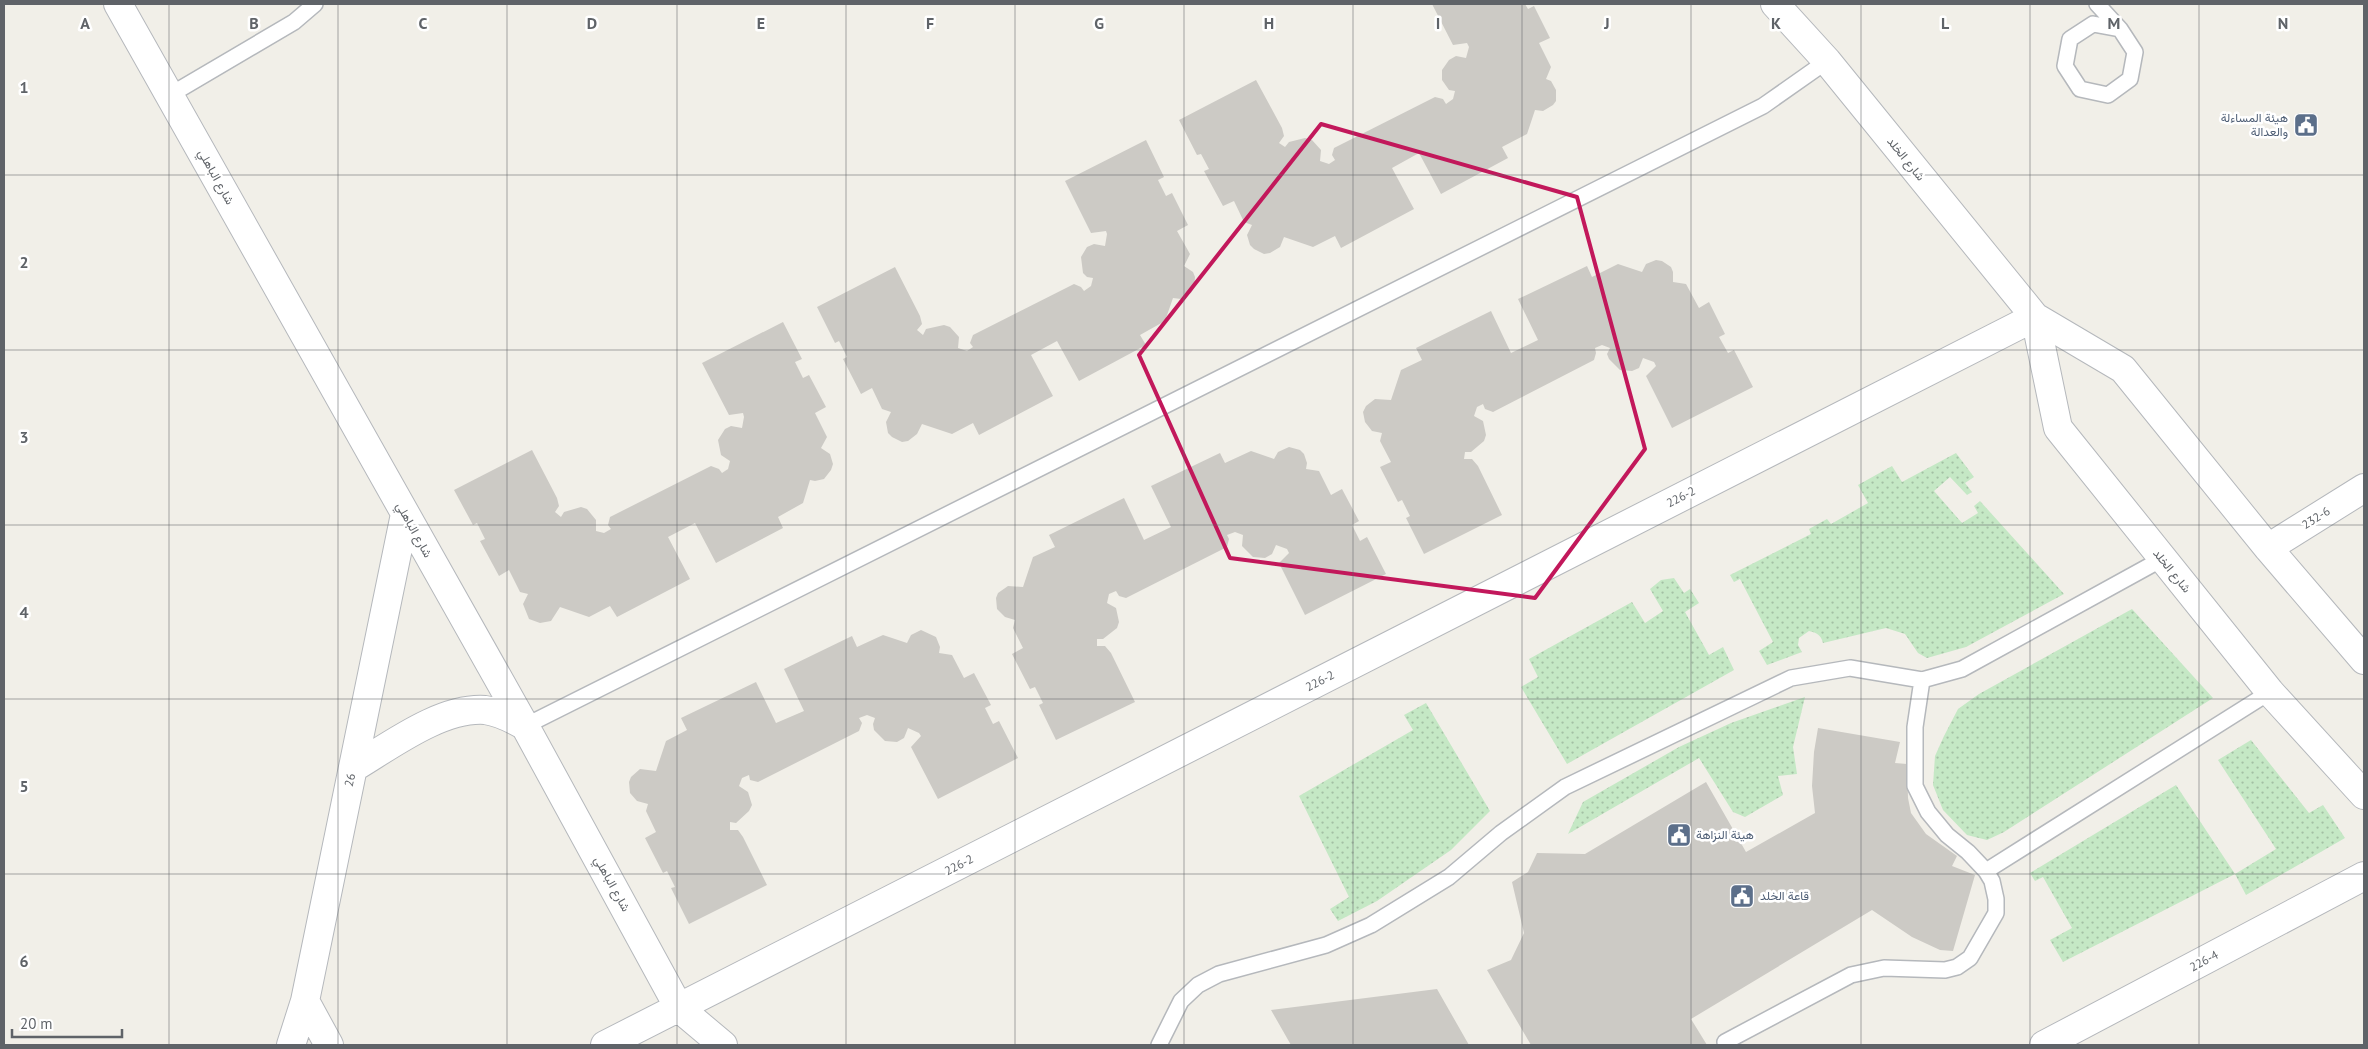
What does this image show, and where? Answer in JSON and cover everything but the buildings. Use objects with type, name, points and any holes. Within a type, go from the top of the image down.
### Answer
[{"type":"street","name":"شارع الباهلي","points":[[118,4],[525,726],[679,1008],[723,1045]]},
{"type":"street","name":"شارع الخلد","points":[[1782,6],[2035,317],[2123,369],[2268,548],[2364,660]]},
{"type":"street","name":"شارع الخلد","points":[[2035,317],[2058,428],[2270,692],[2364,795]]},
{"type":"street","name":"226-2","points":[[605,1045],[2035,317]]},
{"type":"street","name":"232-6","points":[[2268,548],[2364,488]]},
{"type":"street","name":"26","points":[[291,1045],[305,1001],[405,514]]},
{"type":"street","points":[[352,768],[448,714],[468,710],[487,710],[507,716],[525,726]]},
{"type":"street","name":"226-4","points":[[2044,1045],[2084,1036],[2364,876]]},
{"type":"street","points":[[305,1001],[329,1045]]},
{"type":"lane","points":[[170,95],[294,22],[315,4]]},
{"type":"lane","points":[[2097,4],[2120,29],[2136,52],[2130,79],[2108,94],[2080,89],[2065,66],[2070,39],[2093,24],[2120,29]]},
{"type":"lane","points":[[525,726],[1763,106],[1827,61]]},
{"type":"lane","points":[[1159,1045],[1180,1001],[1198,985],[1219,974],[1326,945],[1371,925],[1449,878],[1501,833],[1565,787],[1791,678],[1850,668],[1922,680],[1962,670],[2162,559]]},
{"type":"lane","points":[[1725,1042],[1851,975],[1884,968],[1945,970],[1957,967],[1970,958],[1996,913],[1996,899],[1992,881],[1986,871],[1968,852],[1947,835],[1928,812],[1915,786],[1916,726],[1922,680]]},
{"type":"lane","points":[[1986,871],[2270,692]]},
{"type":"highlighted area","points":[[1321,124],[1577,197],[1645,449],[1535,598],[1230,558],[1139,355]]},
{"type":"green space","points":[[1956,453],[1974,477],[1965,483],[1972,492],[1967,495],[1950,477],[1934,491],[1962,523],[1978,513],[1974,506],[1980,501],[2064,594],[1966,647],[1927,658],[1918,653],[1905,634],[1886,628],[1823,643],[1818,635],[1809,631],[1799,638],[1798,645],[1802,652],[1767,665],[1759,651],[1773,642],[1740,579],[1734,582],[1730,575],[1811,534],[1809,529],[1827,519],[1831,524],[1868,503],[1858,485],[1892,466],[1902,482]]},
{"type":"green space","points":[[1674,578],[1684,593],[1690,589],[1699,603],[1685,612],[1709,655],[1723,647],[1734,670],[1567,764],[1521,687],[1538,677],[1529,659],[1632,602],[1645,623],[1663,611],[1650,589],[1661,580]]},
{"type":"green space","points":[[2132,609],[2213,698],[2004,832],[1987,840],[1967,835],[1943,810],[1933,785],[1935,756],[1958,709],[1979,694]]},
{"type":"green space","points":[[1805,697],[1793,747],[1797,774],[1778,776],[1783,795],[1745,817],[1733,812],[1699,758],[1568,834],[1583,802],[1679,747],[1731,723]]},
{"type":"green space","points":[[1426,703],[1490,811],[1451,850],[1377,901],[1338,921],[1330,909],[1349,897],[1299,796],[1413,730],[1404,715]]},
{"type":"green space","points":[[2251,740],[2309,813],[2323,805],[2345,838],[2246,895],[2235,874],[2276,849],[2218,760]]},
{"type":"green space","points":[[2176,785],[2235,874],[2063,962],[2050,940],[2072,928],[2043,877],[2035,881],[2030,873]]},
{"type":"place","name":"هيئة المساءلة والعدالة","points":[[2306,125]]},
{"type":"place","name":"هيئة النزاهة","points":[[1679,835]]},
{"type":"place","name":"قاعة الخلد","points":[[1742,896]]}]
